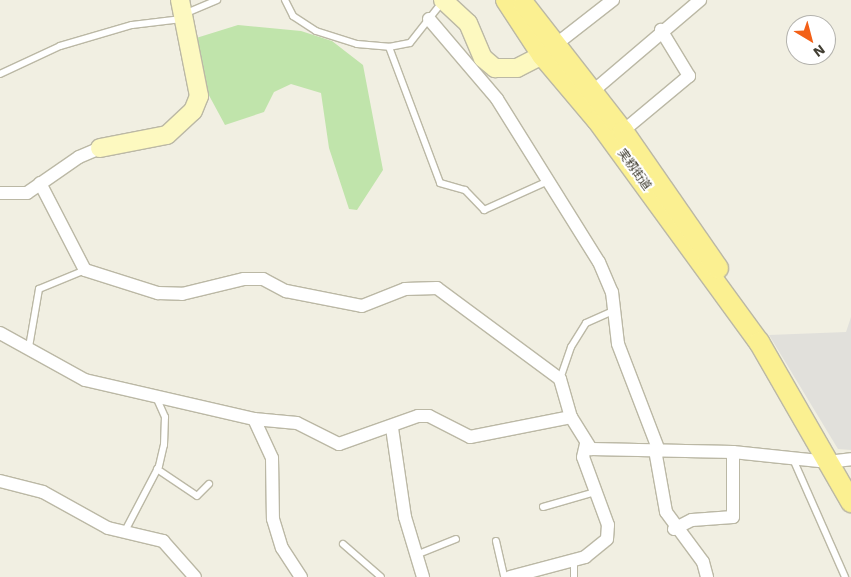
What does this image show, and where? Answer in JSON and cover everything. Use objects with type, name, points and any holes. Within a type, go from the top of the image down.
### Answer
[{"type":"main road","name":"実籾街道","points":[[506,0],[548,51],[759,342]]},
{"type":"main road","name":"実籾街道","points":[[522,0],[548,51],[592,92],[696,231],[851,502]]},
{"type":"street","points":[[443,0],[468,23],[481,55],[492,66],[517,68],[548,51],[606,2]]},
{"type":"street","points":[[592,92],[661,30],[700,0]]},
{"type":"street","points":[[0,193],[27,192],[100,148],[168,135],[193,111],[199,96],[181,11]]},
{"type":"street","points":[[429,19],[497,99],[546,182],[599,262],[615,310],[618,344],[657,451],[661,494],[674,529],[704,562],[707,577]]},
{"type":"street","points":[[623,131],[689,76],[661,30]]},
{"type":"street","points":[[40,183],[85,270],[169,295],[244,279],[263,280],[286,291],[362,306],[405,289],[437,288],[560,379],[572,416],[586,444],[598,451],[733,452],[828,462],[851,459]]},
{"type":"street","points":[[0,332],[85,380],[157,400],[254,419],[297,422],[339,444],[392,428],[418,416],[429,416],[470,437],[572,416]]},
{"type":"street","points":[[254,419],[272,458],[273,519],[282,548],[301,577]]},
{"type":"street","points":[[392,428],[405,517],[423,577]]},
{"type":"street","points":[[510,577],[574,561],[598,548],[609,534],[583,457],[586,444]]},
{"type":"street","points":[[674,529],[692,520],[733,517],[733,452]]},
{"type":"street","points":[[0,482],[43,492],[88,519],[163,541],[195,577]]},
{"type":"lane","points":[[0,74],[60,46],[217,0]]},
{"type":"lane","points":[[285,0],[293,16],[316,31],[357,44],[389,47],[410,43],[443,0]]},
{"type":"lane","points":[[389,47],[440,183],[465,190],[484,210],[546,182]]},
{"type":"lane","points":[[29,347],[39,289],[85,270]]},
{"type":"lane","points":[[560,379],[571,347],[586,323],[615,310]]},
{"type":"lane","points":[[125,531],[157,469],[165,434],[157,400]]},
{"type":"lane","points":[[792,458],[845,577]]},
{"type":"lane","points":[[157,469],[197,496],[209,484]]},
{"type":"lane","points":[[543,507],[595,492]]},
{"type":"lane","points":[[416,555],[456,539]]},
{"type":"lane","points":[[496,541],[504,577]]},
{"type":"lane","points":[[343,544],[381,577]]},
{"type":"lane","points":[[574,561],[574,577]]},
{"type":"green space","points":[[238,25],[301,31],[332,41],[363,65],[383,170],[357,210],[349,209],[329,148],[321,93],[291,84],[274,92],[264,112],[225,125],[205,88],[193,39]]},
{"type":"shaded area","points":[[851,317],[851,450],[838,449],[769,335],[846,332]]}]
